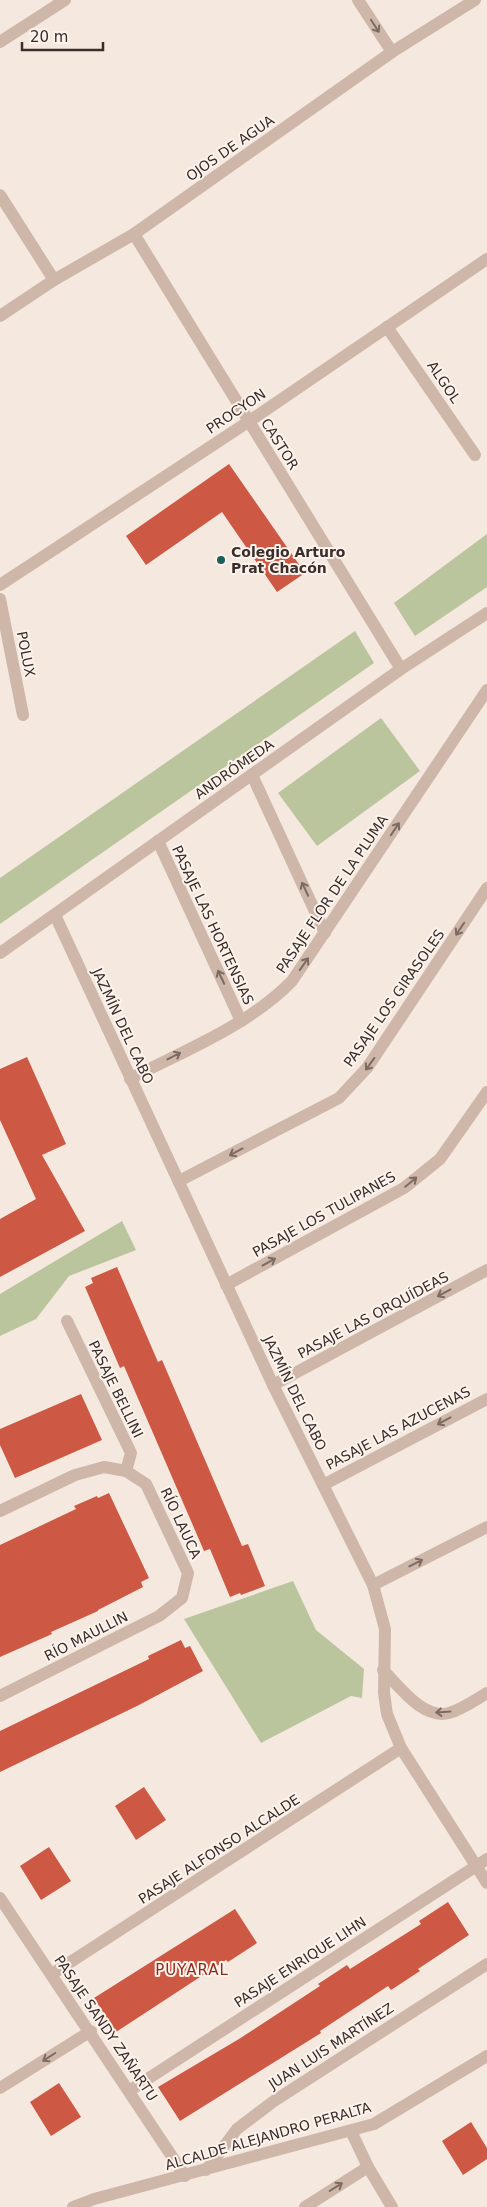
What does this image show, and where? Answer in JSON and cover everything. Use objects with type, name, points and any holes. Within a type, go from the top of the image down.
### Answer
[{"type":"street","points":[[0,42],[65,0]]},
{"type":"street","points":[[358,0],[392,52]]},
{"type":"street","name":"OJOS DE AGUA","points":[[0,316],[54,280],[134,234],[392,52],[475,0]]},
{"type":"street","points":[[0,196],[54,280]]},
{"type":"street","name":"CASTOR","points":[[134,234],[401,669]]},
{"type":"street","name":"PROCYON","points":[[0,585],[248,422],[487,259]]},
{"type":"street","name":"ALGOL","points":[[388,327],[475,455]]},
{"type":"street","name":"POLUX","points":[[0,599],[23,715]]},
{"type":"street","name":"ANDRÓMEDA","points":[[0,953],[401,669],[487,613]]},
{"type":"street","name":"PASAJE FLOR DE LA PLUMA","points":[[130,1079],[241,1021],[275,999],[292,982],[487,690]]},
{"type":"street","points":[[252,776],[325,933]]},
{"type":"street","name":"PASAJE LAS HORTENSIAS","points":[[158,841],[241,1021]]},
{"type":"street","name":"PASAJE LOS GIRASOLES","points":[[179,1181],[339,1098],[367,1068],[487,888]]},
{"type":"street","name":"JAZMÍN DEL CABO","points":[[55,915],[273,1385],[373,1585],[385,1629],[384,1670],[387,1714],[401,1748],[487,1883]]},
{"type":"street","name":"PASAJE LOS TULIPANES","points":[[226,1285],[404,1188],[440,1159],[487,1092]]},
{"type":"street","name":"PASAJE LAS ORQUÍDEAS","points":[[273,1385],[487,1270]]},
{"type":"street","name":"PASAJE BELLINI","points":[[67,1321],[130,1453],[126,1471]]},
{"type":"street","name":"PASAJE LAS AZUCENAS","points":[[323,1485],[487,1399]]},
{"type":"street","points":[[0,1511],[75,1475],[104,1467],[126,1471]]},
{"type":"street","name":"RÍO LAUCA","points":[[126,1471],[146,1484],[188,1573],[182,1598]]},
{"type":"street","points":[[373,1585],[487,1527]]},
{"type":"street","name":"RÍO MAULLIN","points":[[0,1696],[160,1616],[182,1598]]},
{"type":"street","points":[[384,1670],[414,1702],[432,1713],[448,1714],[487,1693]]},
{"type":"street","name":"PASAJE ALFONSO ALCALDE","points":[[52,1974],[401,1748]]},
{"type":"street","name":"PASAJE ENRIQUE LIHN","points":[[129,2091],[487,1859]]},
{"type":"street","name":"PASAJE SANDY ZAÑARTU","points":[[0,1898],[185,2176]]},
{"type":"street","name":"JUAN LUIS MARTÍNEZ","points":[[206,2170],[236,2129],[274,2101],[487,1964]]},
{"type":"street","points":[[0,2088],[90,2031]]},
{"type":"street","name":"ALCALDE ALEJANDRO PERALTA","points":[[73,2207],[94,2199],[374,2124],[487,2056]]},
{"type":"street","points":[[351,2131],[368,2167],[392,2207]]},
{"type":"street","points":[[305,2207],[368,2167]]},
{"type":"green space","points":[[487,534],[487,587],[415,636],[394,603]]},
{"type":"green space","points":[[355,631],[374,663],[0,924],[0,878]]},
{"type":"green space","points":[[381,718],[420,771],[317,846],[278,793]]},
{"type":"green space","points":[[122,1221],[136,1250],[69,1276],[36,1319],[0,1336],[0,1294]]},
{"type":"green space","points":[[293,1581],[316,1630],[364,1669],[362,1698],[351,1696],[261,1743],[184,1619]]},
{"type":"building","points":[[229,464],[305,573],[277,592],[222,512],[146,565],[126,536]]},
{"type":"building","points":[[27,1057],[66,1144],[42,1155],[85,1231],[0,1277],[0,1219],[36,1199],[0,1120],[0,1069]]},
{"type":"building","points":[[117,1267],[158,1362],[162,1360],[242,1546],[248,1544],[265,1586],[230,1597],[210,1549],[204,1551],[124,1366],[120,1368],[85,1287],[93,1283],[91,1278]]},
{"type":"building","points":[[81,1394],[102,1440],[15,1478],[0,1445],[0,1429]]},
{"type":"building","points":[[109,1493],[149,1578],[141,1582],[143,1587],[98,1611],[0,1657],[0,1545],[76,1509],[74,1506]]},
{"type":"building","points":[[181,1640],[185,1648],[190,1646],[203,1671],[137,1706],[0,1772],[0,1731],[149,1659],[148,1656]]},
{"type":"building","points":[[144,1787],[166,1820],[136,1840],[115,1806]]},
{"type":"building","points":[[49,1847],[71,1881],[41,1900],[20,1866]]},
{"type":"building","points":[[448,1902],[469,1935],[418,1969],[420,1971],[391,1990],[388,1986],[320,2031],[321,2033],[180,2121],[158,2087],[239,2039],[320,1986],[318,1984],[347,1965],[350,1969],[421,1924],[419,1921]]},
{"type":"building","points":[[235,1909],[257,1943],[228,1962],[226,1960],[116,2032],[94,1998]]},
{"type":"building","points":[[59,2083],[81,2117],[51,2136],[30,2102]]},
{"type":"building","points":[[471,2122],[487,2148],[487,2159],[463,2175],[442,2141]]},
{"type":"place","name":"Colegio Arturo Prat Chacón","points":[[221,560]]},
{"type":"district","name":"PUYARAL","points":[[192,1970]]}]
